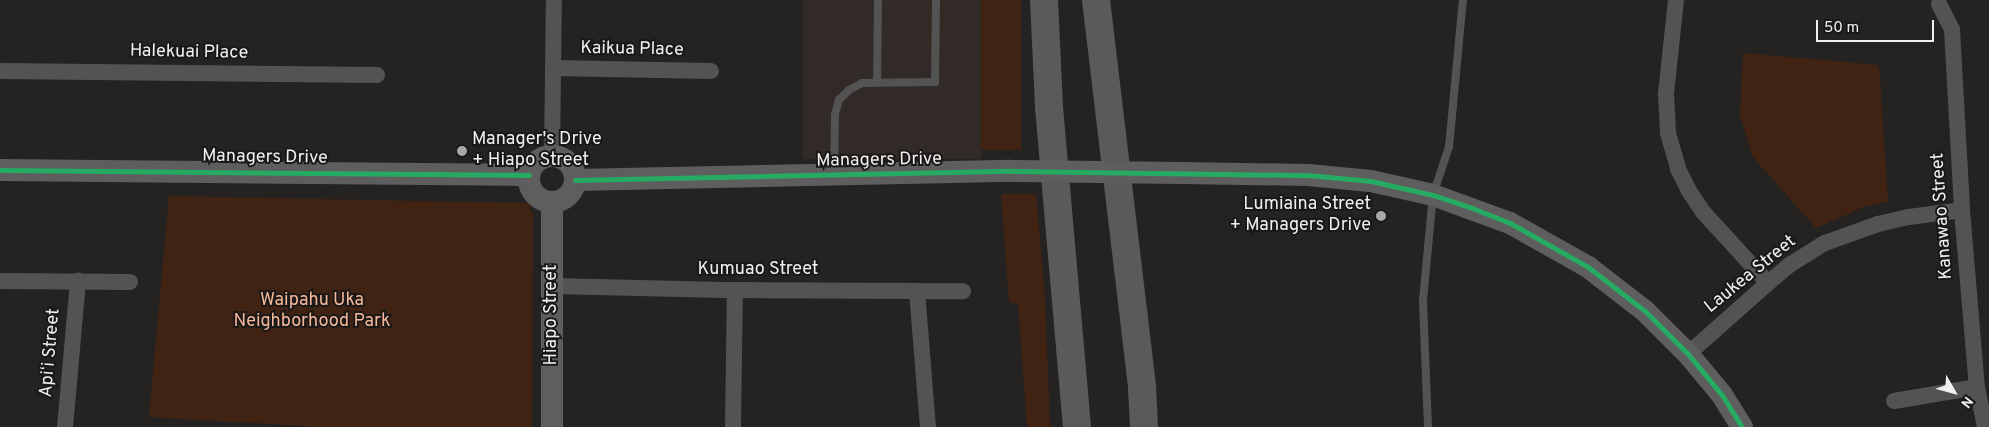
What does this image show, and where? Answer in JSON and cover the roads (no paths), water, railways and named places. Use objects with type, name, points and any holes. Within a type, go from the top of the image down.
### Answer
[{"type":"highway","points":[[1044,0],[1049,107],[1077,427]]},
{"type":"highway","points":[[1096,0],[1142,388],[1144,427]]},
{"type":"highway","points":[[1142,388],[1153,427]]},
{"type":"street","points":[[552,155],[554,0]]},
{"type":"street","points":[[1676,0],[1666,94],[1668,133],[1678,168],[1689,191],[1703,212],[1768,283]]},
{"type":"street","name":"Kanawao Street","points":[[1939,4],[1952,29],[1962,210],[1977,388],[1985,427]]},
{"type":"street","name":"Kaikua Place","points":[[553,68],[711,71]]},
{"type":"street","name":"Halekuai Place","points":[[0,71],[377,75]]},
{"type":"street","points":[[552,155],[566,160],[574,173],[575,180],[570,193],[559,201],[552,202],[545,201],[534,194],[529,182],[529,175],[534,163],[552,155]]},
{"type":"street","name":"Managers Drive","points":[[0,170],[529,175]]},
{"type":"street","name":"Managers Drive","points":[[575,180],[1011,171],[1288,175],[1371,181],[1433,195],[1510,223],[1588,267],[1645,311],[1688,354],[1722,395],[1742,427]]},
{"type":"street","name":"Hiapo Street","points":[[552,202],[552,427]]},
{"type":"street","name":"Laukea Street","points":[[1688,354],[1791,264],[1825,243],[1851,232],[1908,217],[1962,210]]},
{"type":"street","points":[[0,281],[130,282]]},
{"type":"street","name":"Apiʻi Street","points":[[65,427],[78,282]]},
{"type":"street","name":"Kumuao Street","points":[[552,286],[735,290],[963,290]]},
{"type":"street","points":[[733,427],[735,290]]},
{"type":"street","points":[[917,290],[928,427]]},
{"type":"street","points":[[1894,401],[1977,388]]},
{"type":"lane","points":[[877,82],[878,0]]},
{"type":"lane","points":[[834,176],[835,114],[839,100],[848,90],[862,83],[935,82],[936,0]]},
{"type":"lane","points":[[1428,427],[1424,300],[1433,195],[1449,147],[1463,0]]},
{"type":"place","name":"Manager's Drive + Hiapo Street","points":[[462,151]]},
{"type":"place","name":"Lumiaina Street + Managers Drive","points":[[1381,216]]},
{"type":"park label","name":"Waipahu Uka Neighborhood Park","points":[[312,312]]}]
